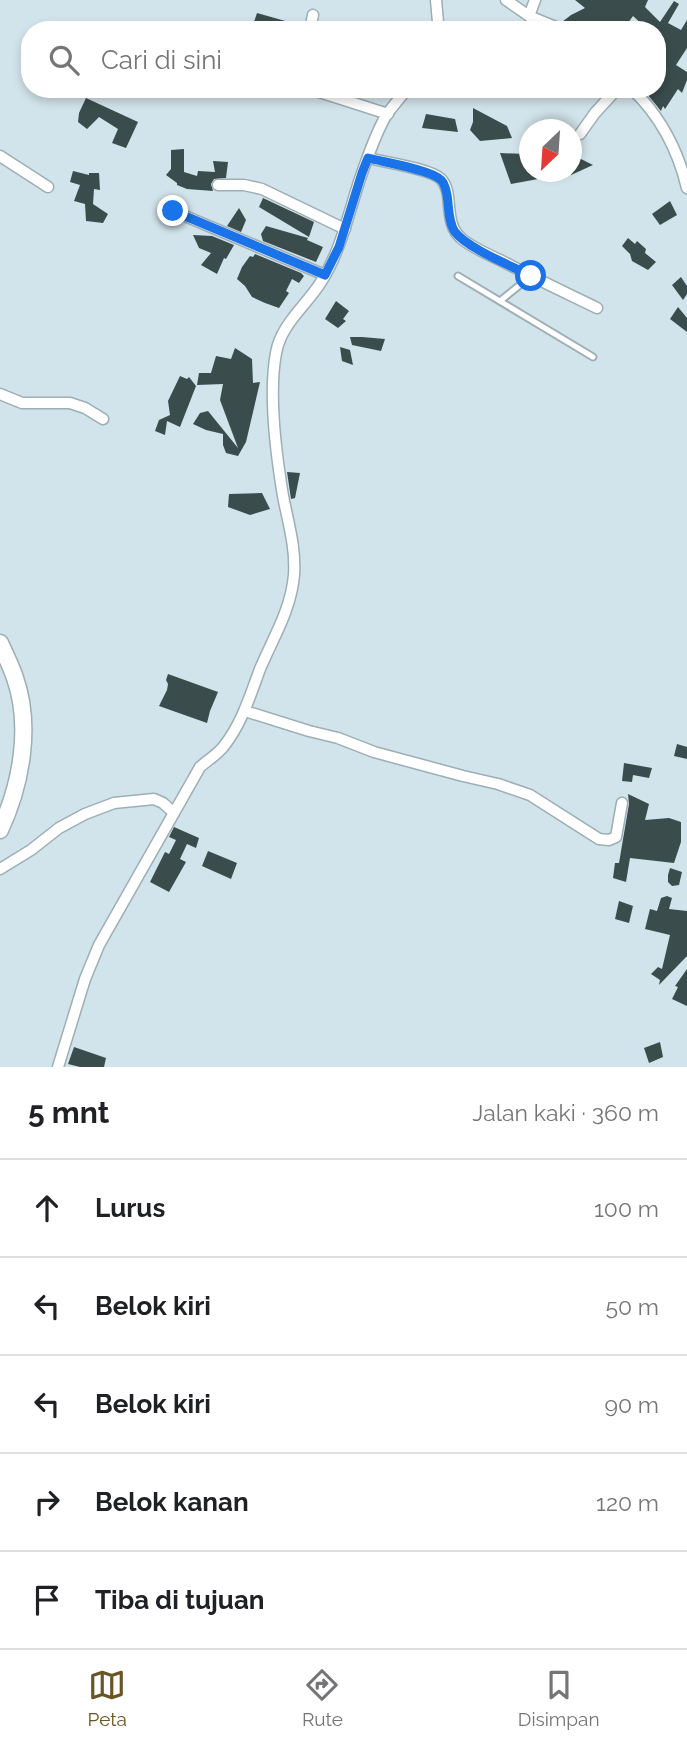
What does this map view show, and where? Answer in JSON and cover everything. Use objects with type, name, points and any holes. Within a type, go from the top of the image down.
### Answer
[{"type":"main road","points":[[0,643],[16,680],[23,736],[15,793],[0,831]]},
{"type":"street","points":[[436,0],[438,21]]},
{"type":"street","points":[[506,0],[541,21]]},
{"type":"street","points":[[529,16],[535,0]]},
{"type":"street","points":[[312,21],[313,15]]},
{"type":"street","points":[[338,98],[387,114]]},
{"type":"street","points":[[58,1067],[85,979],[99,945],[200,767],[223,748],[235,730],[286,611],[294,572],[274,421],[276,353],[290,321],[320,284],[339,247],[368,158],[387,114],[400,98]]},
{"type":"street","points":[[582,131],[609,98]]},
{"type":"street","points":[[640,98],[665,131],[687,188]]},
{"type":"street","points":[[0,156],[48,187]]},
{"type":"street","points":[[368,158],[425,172],[440,179],[445,189],[450,220],[457,234],[471,245],[597,308]]},
{"type":"street","points":[[218,185],[244,185],[262,189],[345,229]]},
{"type":"street","points":[[173,211],[325,275]]},
{"type":"street","points":[[0,394],[22,402],[70,402],[103,419]]},
{"type":"street","points":[[245,711],[338,738],[374,752],[498,784],[530,796],[599,839],[614,839],[618,834],[622,803]]},
{"type":"street","points":[[0,869],[59,828],[114,803],[154,799],[174,813]]},
{"type":"lane","points":[[458,276],[593,357]]},
{"type":"lane","points":[[500,301],[531,276]]},
{"type":"building","points":[[575,0],[648,0],[645,7],[659,21],[638,21],[633,16],[629,21],[563,21],[585,8]]},
{"type":"building","points":[[674,1],[679,4],[668,23],[681,30],[687,20],[687,48],[676,65],[687,72],[687,80],[682,93],[678,89],[661,111],[650,98],[666,98],[666,21],[661,21]]},
{"type":"building","points":[[257,13],[285,21],[254,21]]},
{"type":"building","points":[[86,98],[138,122],[126,148],[112,143],[118,129],[99,117],[87,129],[78,122]]},
{"type":"building","points":[[473,108],[507,126],[512,138],[480,141],[470,130]]},
{"type":"building","points":[[426,114],[455,119],[458,132],[422,128]]},
{"type":"building","points":[[184,149],[184,172],[197,176],[198,171],[215,172],[213,161],[228,162],[226,178],[214,179],[211,184],[213,191],[187,189],[177,185],[166,175],[171,169],[171,150]]},
{"type":"building","points":[[500,153],[519,154],[519,182],[522,182],[511,184]]},
{"type":"building","points":[[582,160],[593,165],[582,170]]},
{"type":"building","points":[[73,171],[89,175],[99,173],[100,190],[94,189],[93,204],[108,214],[103,223],[86,221],[85,204],[74,201],[80,185],[70,182]]},
{"type":"building","points":[[263,198],[314,222],[309,237],[259,207]]},
{"type":"building","points":[[670,201],[677,215],[660,225],[652,214]]},
{"type":"building","points":[[239,208],[246,220],[241,232],[227,226]]},
{"type":"building","points":[[266,226],[308,238],[307,240],[323,247],[316,262],[263,241],[261,234]]},
{"type":"building","points":[[193,235],[212,236],[234,245],[217,274],[201,265],[211,253],[199,248]]},
{"type":"building","points":[[628,238],[635,244],[637,241],[646,249],[645,253],[656,262],[648,270],[632,261],[630,254],[622,246]]},
{"type":"building","points":[[255,254],[304,276],[299,283],[292,279],[286,291],[289,293],[279,308],[252,297],[237,279],[242,267],[250,256]]},
{"type":"building","points":[[681,277],[687,286],[687,294],[683,300],[672,285]]},
{"type":"building","points":[[336,301],[349,311],[343,319],[346,321],[338,328],[325,319]]},
{"type":"building","points":[[678,307],[687,318],[687,332],[670,319]]},
{"type":"building","points":[[350,337],[385,339],[381,351],[352,345]]},
{"type":"building","points":[[340,347],[350,350],[353,365],[342,361]]},
{"type":"building","points":[[235,348],[252,359],[253,383],[260,382],[246,442],[238,456],[226,453],[223,434],[193,424],[200,413],[208,411],[238,448],[220,400],[223,384],[197,385],[199,373],[211,373],[216,356],[231,359]]},
{"type":"building","points":[[180,376],[187,379],[189,377],[196,386],[180,427],[167,421],[165,435],[155,431],[159,420],[170,415],[168,401]]},
{"type":"building","points":[[287,472],[300,473],[295,498],[291,499]]},
{"type":"building","points":[[262,493],[270,509],[250,515],[228,507],[229,494]]},
{"type":"building","points":[[168,674],[218,692],[207,723],[159,706],[167,690]]},
{"type":"building","points":[[677,744],[687,747],[687,759],[674,756]]},
{"type":"building","points":[[624,763],[652,768],[649,778],[633,775],[632,782],[622,781]]},
{"type":"building","points":[[628,794],[649,804],[645,820],[669,818],[681,822],[681,842],[674,863],[630,858],[626,882],[613,878],[615,863],[619,863],[629,804]]},
{"type":"building","points":[[174,827],[199,838],[196,848],[187,844],[180,859],[186,862],[169,892],[150,882],[165,852],[169,854],[176,840],[169,837]]},
{"type":"building","points":[[208,851],[237,863],[231,879],[202,866]]},
{"type":"building","points":[[670,868],[682,872],[679,885],[672,886],[668,882]]},
{"type":"building","points":[[661,898],[672,898],[669,909],[687,911],[687,956],[659,985],[660,980],[651,974],[658,967],[662,969],[670,935],[645,929],[650,909],[657,911]]},
{"type":"building","points":[[619,901],[633,906],[629,923],[615,919]]},
{"type":"building","points":[[687,969],[687,1006],[672,999],[678,987],[675,986]]},
{"type":"building","points":[[660,1042],[663,1057],[649,1063],[644,1048]]},
{"type":"building","points":[[74,1047],[106,1058],[104,1067],[68,1064]]},
{"type":"route","points":[[173,211],[325,275],[339,247],[368,158],[425,172],[440,179],[445,189],[450,220],[457,234],[471,245],[531,276]]}]
